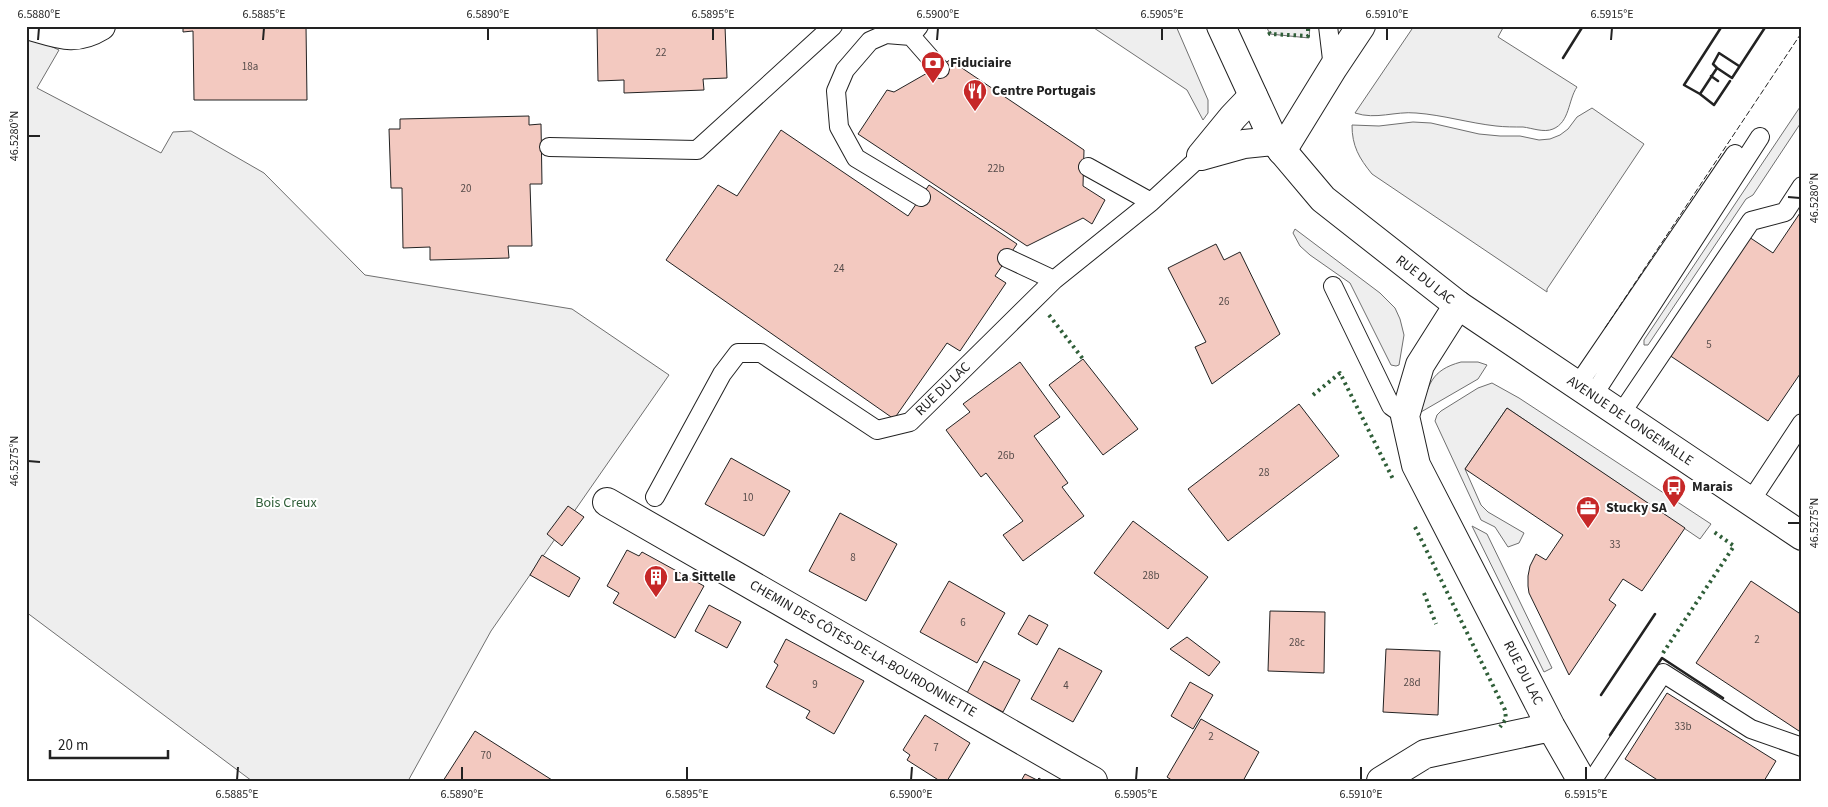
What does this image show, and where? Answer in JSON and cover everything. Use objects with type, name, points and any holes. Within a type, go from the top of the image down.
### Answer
[{"type":"street","points":[[31,26],[68,37],[91,32],[101,26]]},
{"type":"street","name":"RUE DU LAC","points":[[1221,26],[1278,146],[1323,199],[1458,306],[1420,365],[1405,416],[1416,466],[1582,781]]},
{"type":"street","points":[[1201,156],[1244,144],[1278,146],[1361,26]]},
{"type":"street","points":[[1201,156],[1233,116],[1253,96]]},
{"type":"street","name":"AVENUE DE LONGEMALLE","points":[[1458,306],[1802,536]]},
{"type":"street","name":"CHEMIN DES CÔTES-DE-LA-BOURDONNETTE","points":[[607,502],[1093,781]]},
{"type":"street","points":[[1381,781],[1425,754],[1552,727]]},
{"type":"lane","points":[[549,147],[697,150],[833,26]]},
{"type":"lane","points":[[1328,26],[1333,68]]},
{"type":"lane","points":[[920,198],[856,158],[838,127],[836,91],[845,70],[870,41],[886,34],[915,31],[940,69]]},
{"type":"lane","points":[[1585,391],[1756,134]]},
{"type":"lane","name":"RUE DU LAC","points":[[655,497],[722,374],[738,353],[761,353],[877,430],[910,422],[1054,280],[1151,202],[1201,156]]},
{"type":"lane","points":[[1088,168],[1151,202]]},
{"type":"lane","points":[[1620,415],[1751,221],[1785,212],[1802,186]]},
{"type":"lane","points":[[1007,258],[1054,280]]},
{"type":"lane","points":[[1333,286],[1391,406],[1405,416]]},
{"type":"lane","points":[[1750,502],[1802,423]]},
{"type":"lane","points":[[1592,781],[1664,673],[1750,728],[1802,746]]},
{"type":"green space","points":[[1091,26],[1176,26],[1208,100],[1208,113],[1203,120],[1187,90]]},
{"type":"green space","points":[[1266,26],[1310,26],[1309,38],[1270,34]]},
{"type":"green space","points":[[1414,26],[1504,26],[1498,37],[1577,87],[1563,121],[1553,129],[1542,130],[1486,125],[1416,113],[1370,116],[1355,113]]},
{"type":"green space","name":"Bois Creux","points":[[26,35],[59,50],[37,88],[161,153],[173,132],[191,131],[264,173],[365,275],[572,309],[669,375],[491,631],[408,781],[252,781],[26,612]]},
{"type":"green space","points":[[1802,104],[1802,121],[1753,195],[1746,199],[1648,345],[1644,345],[1644,340]]},
{"type":"green space","points":[[1592,108],[1644,144],[1547,289],[1547,292],[1372,174],[1363,163],[1357,151],[1352,132],[1352,125],[1379,126],[1413,122],[1431,123],[1479,134],[1520,136],[1539,140],[1550,139],[1560,135],[1568,129],[1577,117]]},
{"type":"green space","points":[[1295,229],[1380,293],[1395,308],[1404,335],[1399,365],[1391,365],[1350,283],[1300,246],[1293,233]]},
{"type":"green space","points":[[1461,362],[1478,362],[1487,365],[1478,379],[1421,412],[1432,380],[1443,369]]},
{"type":"green space","points":[[1492,383],[1519,398],[1711,524],[1700,539],[1507,408],[1465,469],[1481,505],[1488,512],[1524,533],[1519,543],[1508,547],[1495,527],[1481,520],[1435,421],[1441,411],[1478,388]]},
{"type":"green space","points":[[1472,526],[1487,534],[1552,668],[1544,672]]},
{"type":"building","points":[[183,26],[306,26],[307,100],[194,100],[193,31],[183,32]]},
{"type":"building","points":[[597,26],[725,26],[727,78],[703,79],[704,90],[624,93],[624,80],[598,81]]},
{"type":"building","points":[[950,60],[1084,150],[1083,186],[1105,200],[1092,224],[1083,218],[1027,246],[858,134],[887,90],[894,92]]},
{"type":"building","points":[[529,116],[529,125],[541,124],[542,184],[530,184],[532,246],[508,246],[509,258],[430,260],[430,247],[403,248],[402,188],[391,188],[389,129],[400,129],[400,119]]},
{"type":"building","points":[[781,130],[908,216],[929,185],[1017,244],[995,276],[1006,283],[960,351],[947,343],[894,419],[666,260],[718,185],[737,196]]},
{"type":"building","points":[[1802,210],[1802,371],[1768,421],[1669,355],[1749,237],[1773,253]]},
{"type":"building","points":[[1216,244],[1224,260],[1240,252],[1280,334],[1212,384],[1195,347],[1206,342],[1168,268]]},
{"type":"building","points":[[1083,359],[1138,429],[1103,455],[1049,385]]},
{"type":"building","points":[[1020,362],[1060,417],[1034,436],[1068,483],[1062,487],[1084,516],[1023,561],[1003,535],[1023,521],[986,473],[981,477],[946,430],[970,412],[963,404]]},
{"type":"building","points":[[1299,404],[1339,456],[1228,541],[1188,489]]},
{"type":"building","points":[[1507,408],[1685,528],[1642,591],[1623,579],[1609,600],[1616,605],[1569,675],[1529,593],[1528,586],[1530,566],[1536,554],[1546,560],[1563,535],[1465,469]]},
{"type":"building","points":[[731,458],[790,491],[764,536],[705,504]]},
{"type":"building","points":[[568,506],[584,517],[562,546],[547,534]]},
{"type":"building","points":[[840,513],[897,544],[866,601],[809,571]]},
{"type":"building","points":[[1133,521],[1208,577],[1168,629],[1094,573]]},
{"type":"building","name":"La Sittelle","points":[[627,550],[639,556],[642,552],[704,586],[675,638],[613,603],[619,593],[607,586]]},
{"type":"building","points":[[542,555],[580,578],[569,597],[530,575]]},
{"type":"building","points":[[949,581],[1005,613],[977,663],[920,632]]},
{"type":"building","points":[[1751,581],[1802,615],[1802,733],[1696,663]]},
{"type":"building","points":[[709,605],[741,622],[727,648],[695,631]]},
{"type":"building","points":[[1270,611],[1325,612],[1324,673],[1268,671]]},
{"type":"building","points":[[1029,615],[1048,625],[1037,645],[1018,634]]},
{"type":"building","points":[[1187,637],[1220,662],[1209,676],[1170,649]]},
{"type":"building","points":[[786,639],[864,681],[834,734],[806,718],[810,711],[766,687],[778,665],[774,662]]},
{"type":"building","points":[[1059,648],[1102,671],[1073,722],[1031,699]]},
{"type":"building","points":[[1386,649],[1440,651],[1438,715],[1383,712]]},
{"type":"building","points":[[984,661],[1020,680],[1003,712],[967,693]]},
{"type":"building","points":[[1190,682],[1213,695],[1193,729],[1171,716]]},
{"type":"building","points":[[1667,693],[1776,761],[1764,781],[1659,781],[1625,759]]},
{"type":"building","points":[[925,715],[970,743],[947,781],[940,781],[907,760],[910,755],[903,750]]},
{"type":"building","points":[[1201,719],[1259,752],[1243,781],[1173,781],[1167,777]]},
{"type":"building","points":[[475,731],[552,780],[443,781]]},
{"type":"building","points":[[1025,774],[1037,780],[1039,778],[1043,781],[1021,781]]},
{"type":"hedge","points":[[1266,26],[1270,34],[1308,36],[1308,26]]},
{"type":"hedge","points":[[1049,315],[1083,359]]},
{"type":"hedge","points":[[1313,395],[1340,373],[1393,479]]},
{"type":"hedge","points":[[1415,527],[1505,710],[1506,719],[1500,727]]},
{"type":"hedge","points":[[1663,653],[1734,546],[1714,532]]},
{"type":"hedge","points":[[1424,593],[1436,624]]},
{"type":"fence","points":[[1605,328],[1802,32]]},
{"type":"wall","points":[[1563,58],[1583,26]]},
{"type":"wall","points":[[1722,26],[1684,85],[1714,105],[1730,81]]},
{"type":"wall","points":[[1700,94],[1717,68],[1732,78],[1766,26]]},
{"type":"wall","points":[[1717,68],[1713,64],[1719,53],[1739,66]]},
{"type":"wall","points":[[1711,76],[1718,81]]},
{"type":"wall","points":[[1601,695],[1655,614]]},
{"type":"wall","points":[[1610,735],[1662,658],[1723,698]]},
{"type":"place","name":"Fiduciaire","points":[[933,84]]},
{"type":"place","name":"Centre Portugais","points":[[975,112]]},
{"type":"place","name":"Marais","points":[[1674,508]]},
{"type":"place","name":"Stucky SA","points":[[1588,529]]},
{"type":"place","name":"La Sittelle","points":[[656,598]]}]
